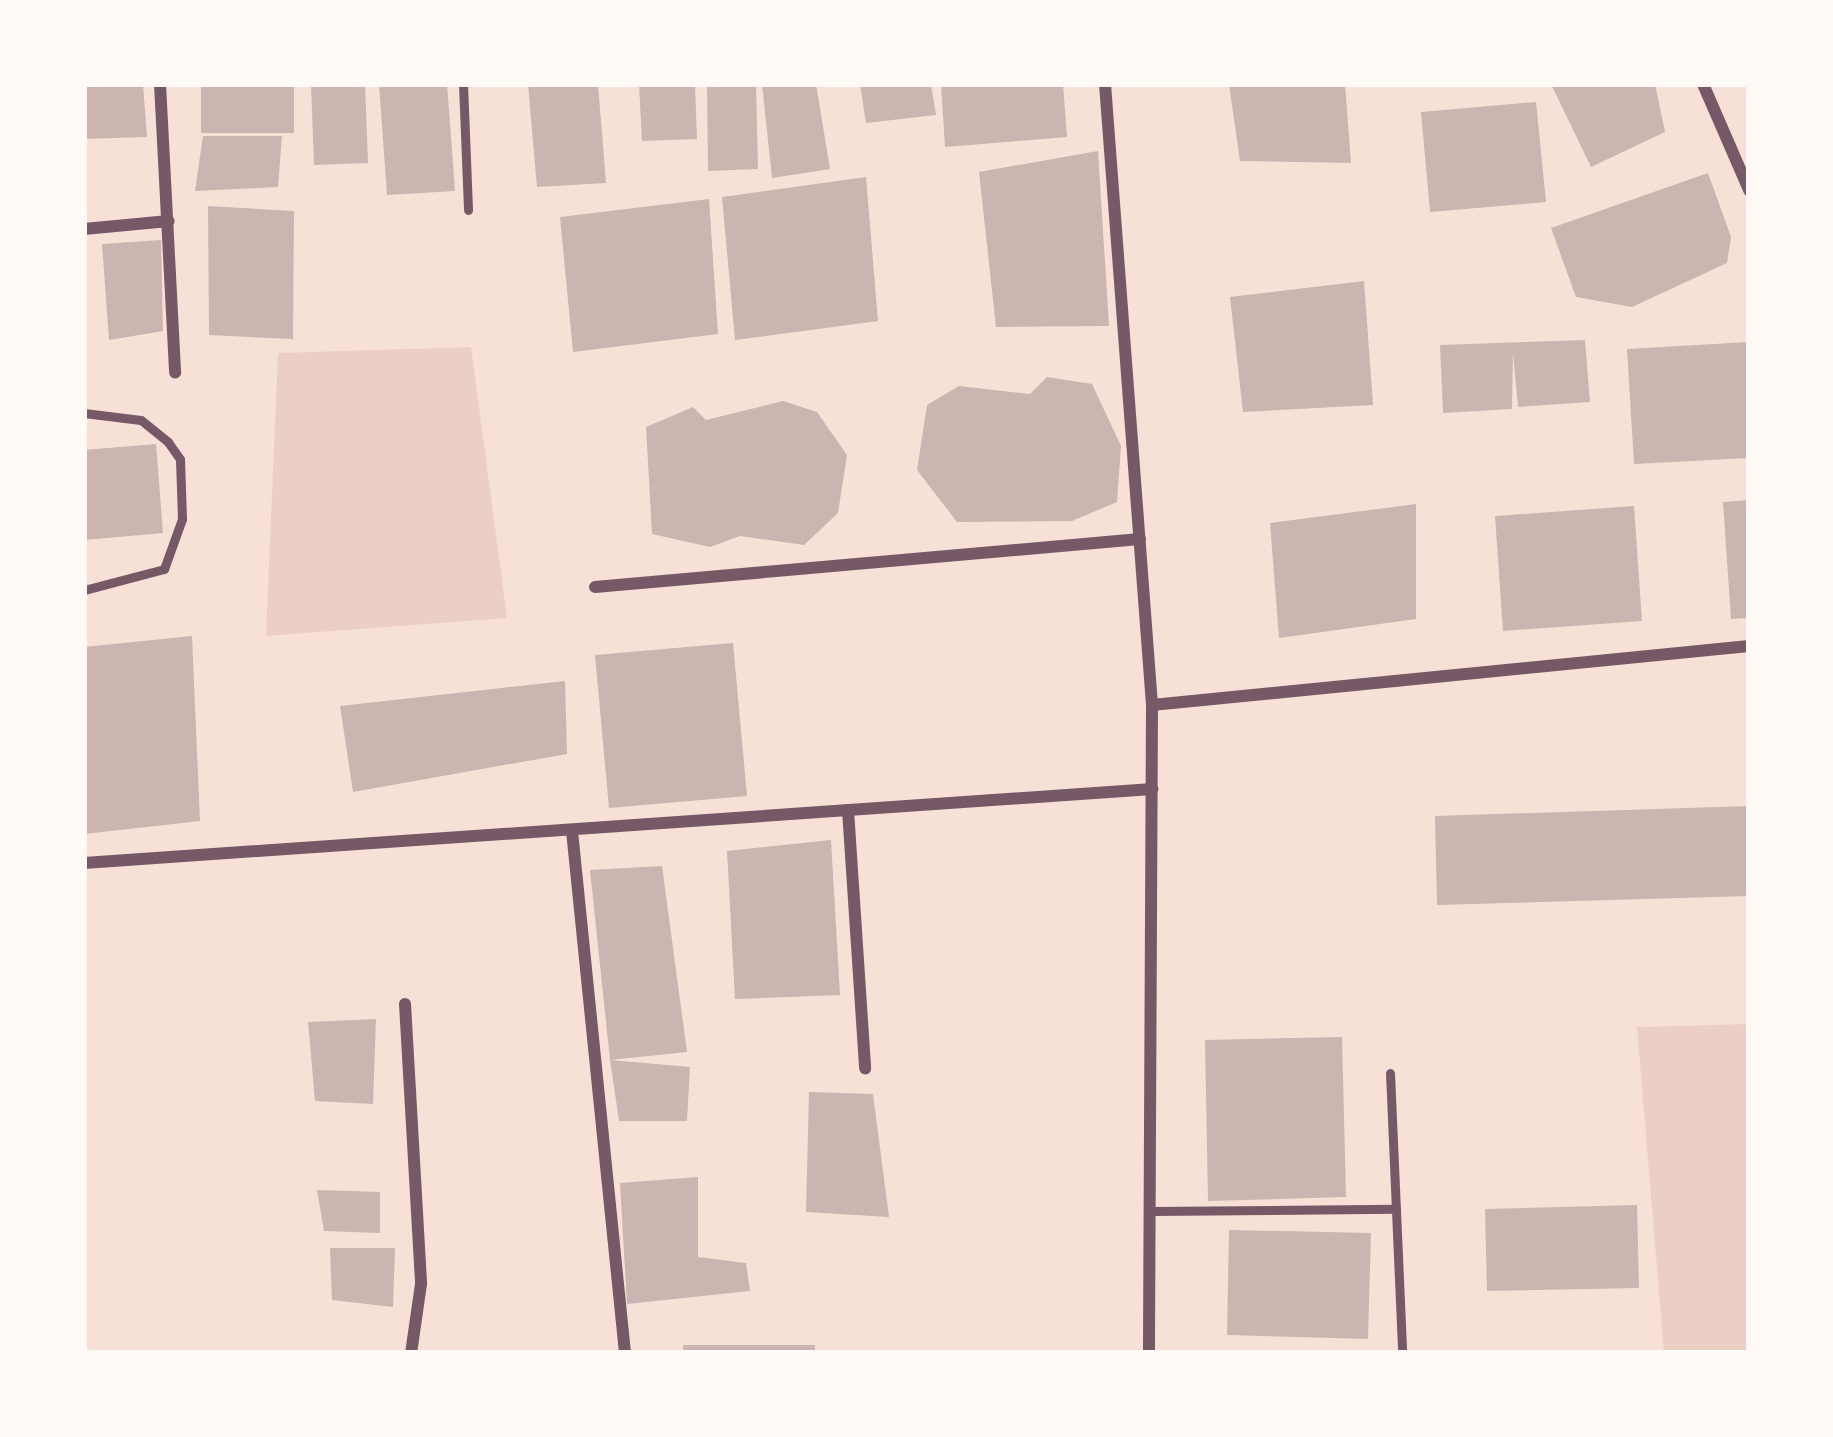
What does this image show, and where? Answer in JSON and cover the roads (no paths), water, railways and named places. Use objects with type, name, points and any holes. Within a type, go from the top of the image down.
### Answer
[{"type":"street","points":[[160,84],[175,373]]},
{"type":"street","points":[[1105,84],[1152,705],[1150,1353]]},
{"type":"street","points":[[1702,84],[1749,190]]},
{"type":"street","points":[[84,230],[169,221]]},
{"type":"street","points":[[595,587],[1139,539]]},
{"type":"street","points":[[1152,705],[1749,646]]},
{"type":"street","points":[[84,863],[1152,788]]},
{"type":"street","points":[[848,810],[865,1068]]},
{"type":"street","points":[[572,832],[625,1353]]},
{"type":"street","points":[[405,1004],[421,1283],[411,1353]]},
{"type":"lane","points":[[463,84],[468,210]]},
{"type":"lane","points":[[84,413],[141,420],[168,442],[180,459],[182,519],[164,569],[84,590]]},
{"type":"lane","points":[[1390,1073],[1402,1353]]},
{"type":"lane","points":[[1151,1211],[1396,1209]]}]
